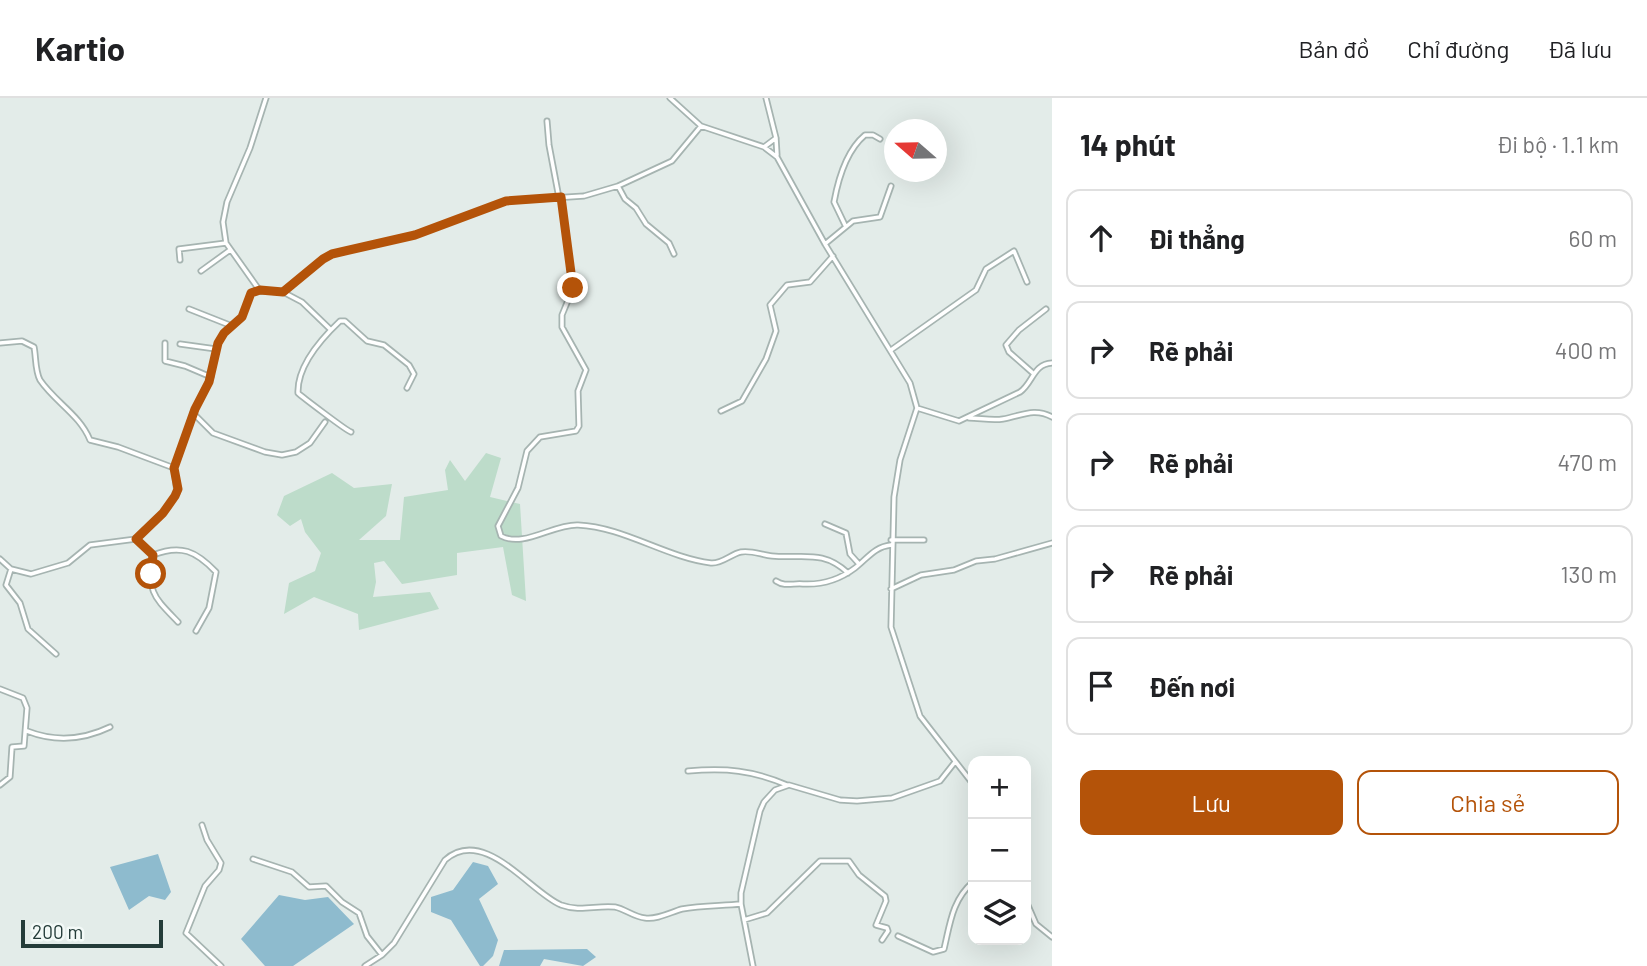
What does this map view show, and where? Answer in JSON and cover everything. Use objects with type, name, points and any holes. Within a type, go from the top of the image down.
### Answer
[{"type":"street","points":[[260,290],[226,243],[223,222],[227,202],[250,148],[266,98]]},
{"type":"street","points":[[670,98],[701,126],[764,147],[777,157],[825,244],[907,375],[918,408],[906,438],[897,476],[891,543],[891,627],[920,716],[968,778]]},
{"type":"street","points":[[766,98],[776,138],[777,157]]},
{"type":"street","points":[[548,121],[548,140],[560,197],[573,288],[562,315],[562,327],[586,370],[578,391],[579,426],[576,431],[540,436],[527,451],[518,488],[498,526],[501,536],[516,540],[563,526],[579,525],[610,530],[651,547],[712,563],[743,551],[772,556],[799,555],[817,557],[836,564],[848,573]]},
{"type":"street","points":[[283,292],[332,254],[415,235],[506,201],[591,194],[618,186],[672,161],[701,126]]},
{"type":"street","points":[[845,225],[834,202],[847,161],[865,135],[880,139]]},
{"type":"street","points":[[764,147],[776,138]]},
{"type":"street","points":[[618,186],[625,199],[636,208],[646,224],[668,243],[674,254]]},
{"type":"street","points":[[825,244],[845,225],[862,218],[880,217],[891,186]]},
{"type":"street","points":[[180,260],[179,249],[226,243]]},
{"type":"street","points":[[201,271],[230,250]]},
{"type":"street","points":[[891,350],[976,290],[986,269],[1014,251],[1027,282]]},
{"type":"street","points":[[721,411],[742,401],[755,373],[766,359],[776,331],[770,305],[787,285],[810,282],[833,256]]},
{"type":"street","points":[[0,559],[12,569],[36,574],[68,562],[85,547],[136,539],[163,513],[178,489],[174,468],[193,412],[211,377],[216,349],[221,337],[242,317],[249,295],[260,290],[283,292],[302,302],[331,329]]},
{"type":"street","points":[[189,309],[232,326]]},
{"type":"street","points":[[1034,374],[1009,352],[1006,345],[1019,330],[1046,309]]},
{"type":"street","points":[[351,432],[339,426],[332,417],[298,393],[299,383],[314,349],[340,321],[345,321],[367,341],[384,345],[409,365],[414,374],[407,388]]},
{"type":"street","points":[[0,342],[22,341],[34,346],[41,380],[72,412],[88,432],[90,440],[118,447],[174,468]]},
{"type":"street","points":[[165,342],[165,361],[211,377]]},
{"type":"street","points":[[180,344],[216,349]]},
{"type":"street","points":[[918,408],[935,412],[956,422],[1020,393],[1043,364],[1052,363]]},
{"type":"street","points":[[193,412],[213,433],[265,453],[282,455],[296,452],[310,443],[325,422]]},
{"type":"street","points":[[967,418],[1002,419],[1030,412],[1052,417]]},
{"type":"street","points":[[825,524],[846,533],[850,554],[859,564]]},
{"type":"street","points":[[136,539],[153,555],[154,596],[178,622]]},
{"type":"street","points":[[776,581],[783,585],[812,585],[838,579],[879,547],[891,543],[924,540]]},
{"type":"street","points":[[891,589],[921,575],[954,570],[976,561],[995,559],[1052,543]]},
{"type":"street","points":[[153,555],[172,548],[186,551],[200,557],[216,572],[209,608],[196,631]]},
{"type":"street","points":[[12,569],[6,585],[20,603],[28,629],[56,654]]},
{"type":"street","points":[[0,689],[21,696],[26,701],[27,731],[24,746],[12,747],[10,777],[0,785]]},
{"type":"street","points":[[27,731],[57,739],[93,735],[110,727]]},
{"type":"street","points":[[688,771],[727,769],[756,773],[840,800],[857,801],[891,798],[940,781],[955,762]]},
{"type":"street","points":[[753,966],[741,904],[743,885],[764,802],[775,790],[789,785]]},
{"type":"street","points":[[202,825],[220,863],[219,870],[205,887],[186,933],[221,966]]},
{"type":"street","points":[[365,966],[394,943],[445,860],[458,852],[479,853],[503,862],[533,883],[550,900],[577,909],[615,908],[650,918],[687,909],[741,904]]},
{"type":"street","points":[[253,859],[292,872],[309,887],[329,887],[338,899],[359,913],[367,936],[382,955]]},
{"type":"street","points":[[744,920],[767,913],[820,860],[849,861],[859,875],[885,896],[886,901],[876,925],[887,928],[882,940]]},
{"type":"street","points":[[898,936],[933,952],[944,949],[952,913],[972,882]]},
{"type":"street","points":[[1031,912],[1036,924],[1052,937]]},
{"type":"green space","points":[[486,453],[501,458],[490,497],[520,504],[526,601],[512,595],[503,547],[457,553],[457,575],[402,584],[384,561],[374,563],[376,582],[373,597],[430,592],[439,609],[359,630],[358,614],[314,597],[284,614],[289,583],[315,571],[321,553],[305,532],[301,519],[290,526],[277,515],[284,496],[332,473],[354,488],[392,484],[386,516],[359,540],[400,540],[404,497],[448,490],[445,470],[450,460],[465,481]]},
{"type":"water","points":[[158,854],[171,892],[165,900],[149,896],[129,910],[110,867]]},
{"type":"water","points":[[473,862],[488,866],[498,884],[479,899],[498,940],[493,956],[483,966],[480,966],[451,920],[431,912],[431,897],[453,890]]},
{"type":"water","points":[[279,895],[305,900],[328,897],[354,924],[293,966],[265,966],[241,939]]},
{"type":"water","points":[[587,949],[596,957],[583,966],[544,959],[540,966],[499,966],[504,950]]},
{"type":"route","points":[[151,574],[153,555],[136,539],[163,513],[175,496],[178,489],[173,471],[195,409],[209,382],[218,343],[224,333],[242,317],[251,293],[260,290],[283,292],[332,254],[415,235],[501,202],[561,197],[573,288]]}]
